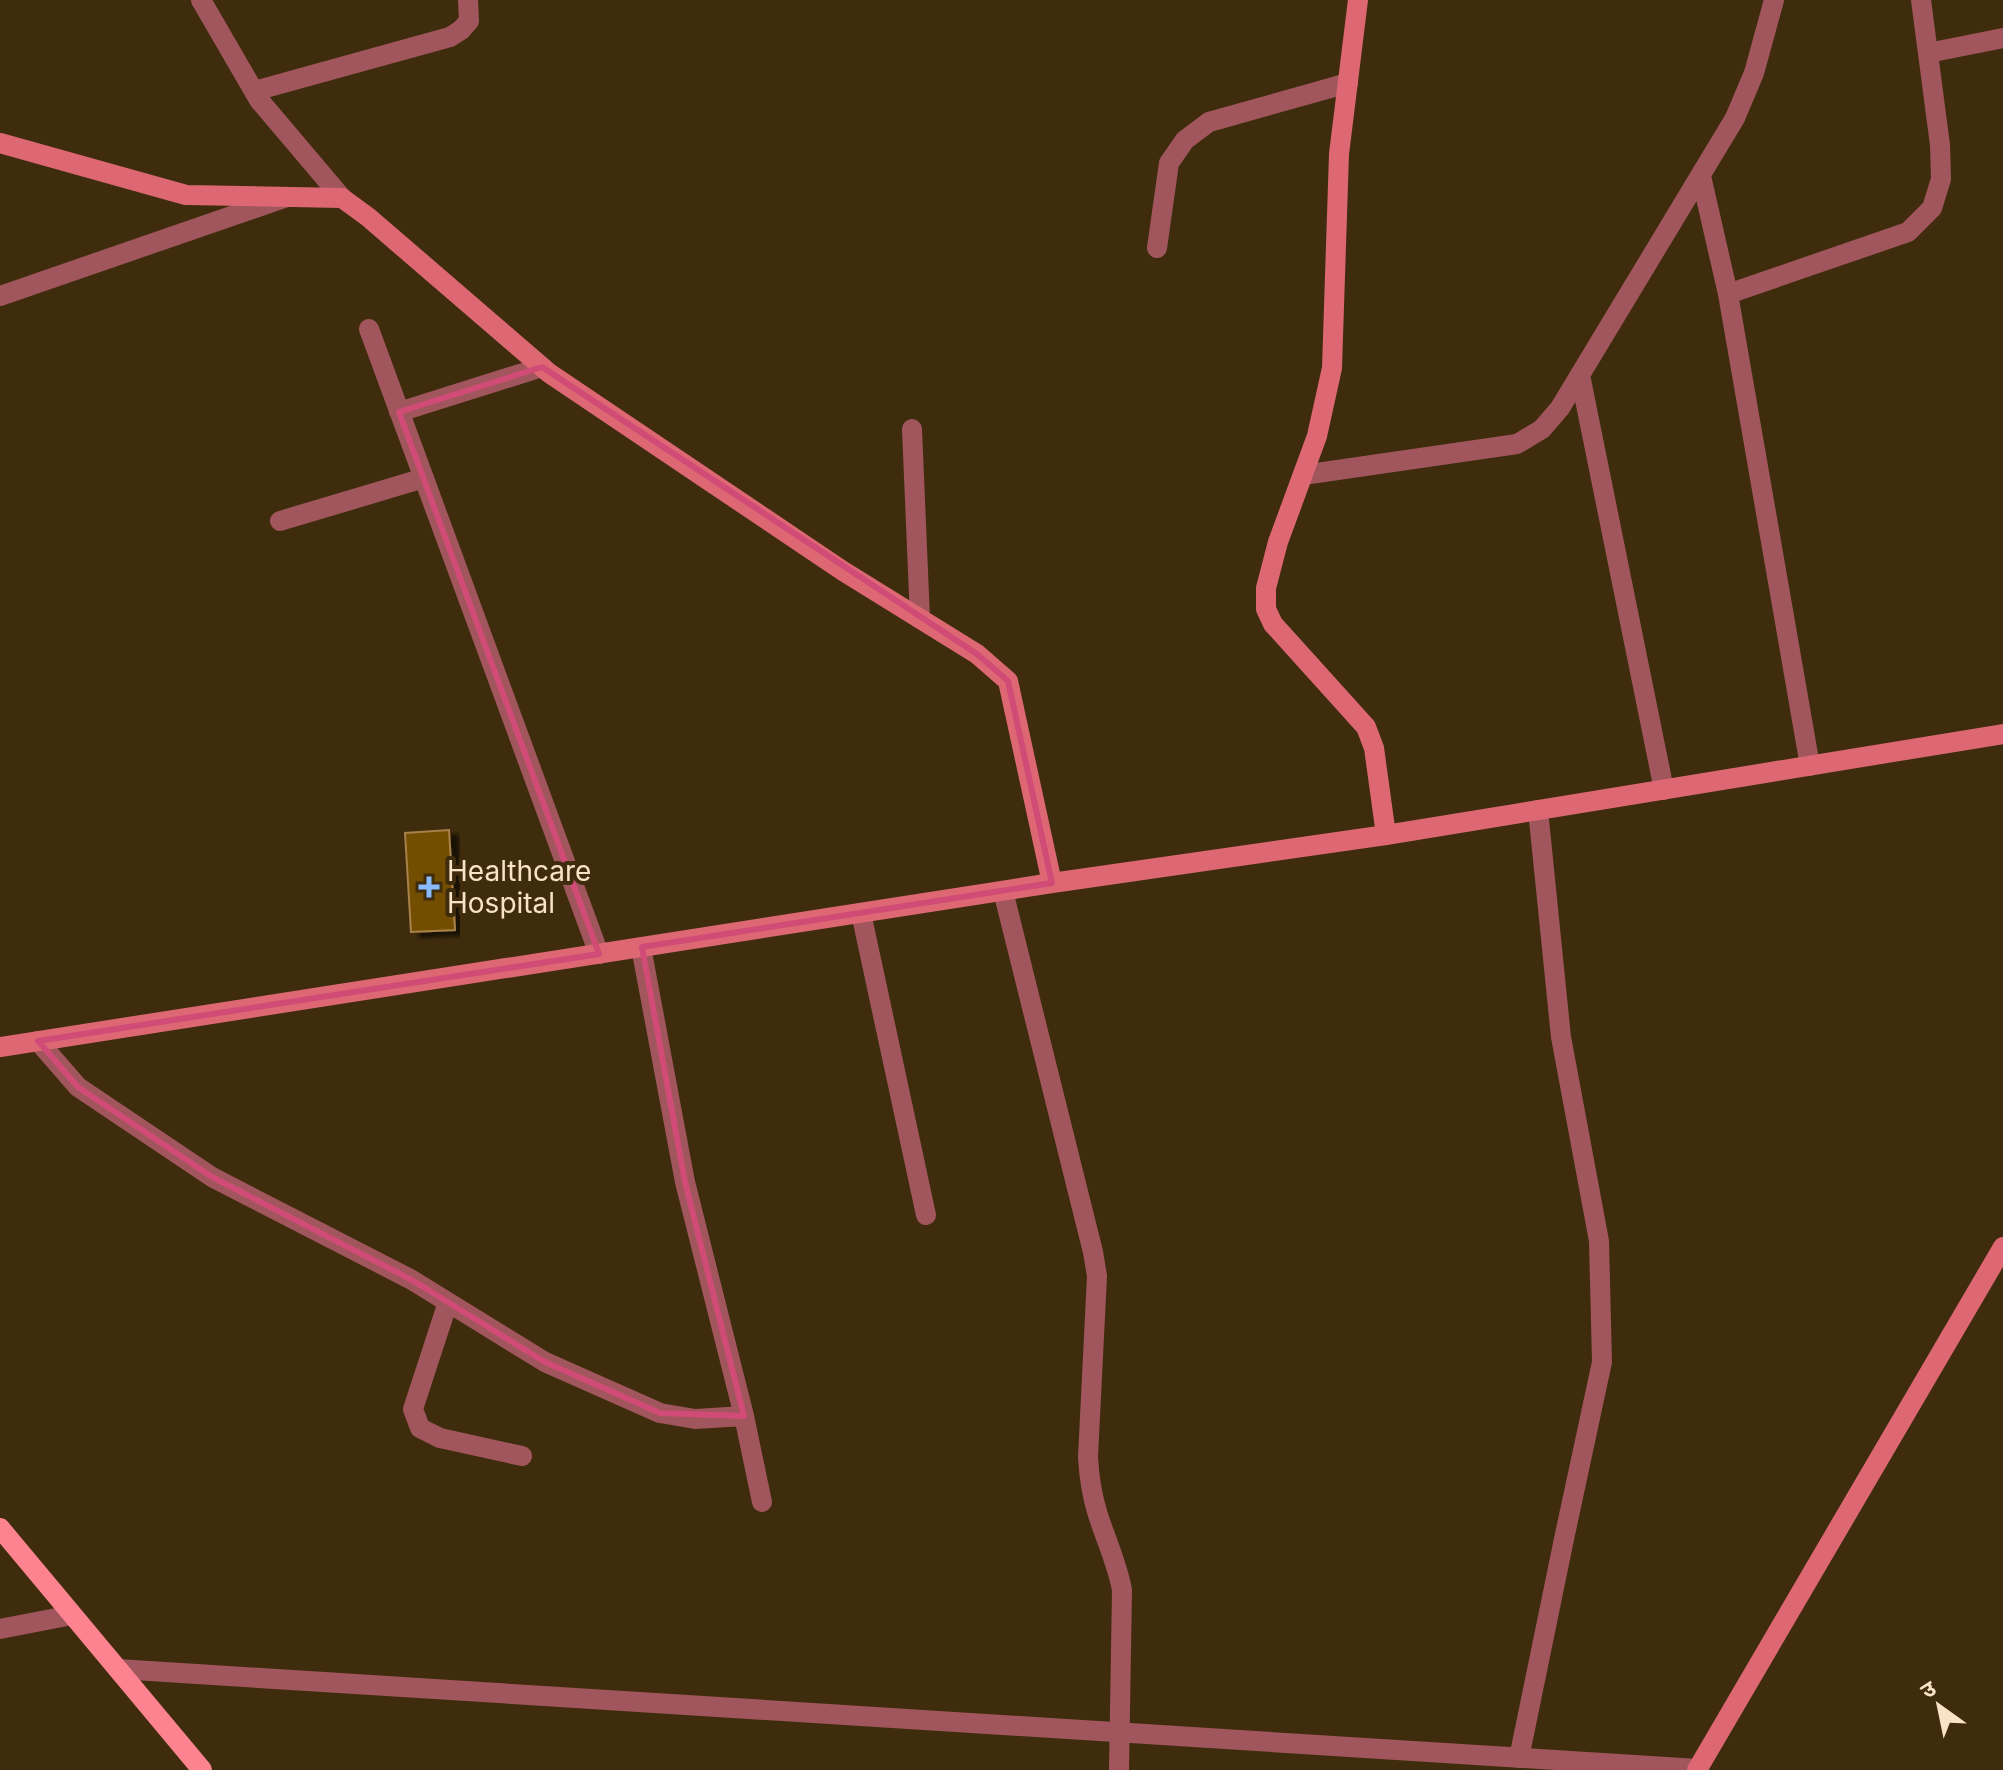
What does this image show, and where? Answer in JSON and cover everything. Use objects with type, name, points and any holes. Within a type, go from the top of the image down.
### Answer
[{"type":"main road","points":[[1358,0],[1339,154],[1332,368],[1317,436],[1278,542],[1266,588],[1266,609],[1273,624],[1366,727],[1374,748],[1386,835]]},
{"type":"main road","points":[[0,143],[186,195],[288,197],[353,207],[542,367],[843,571],[977,654],[1008,681],[1052,883]]},
{"type":"main road","points":[[0,1047],[1052,883],[1386,835],[2003,734]]},
{"type":"main road","points":[[1697,1769],[2003,1247]]},
{"type":"main road","points":[[0,1528],[202,1770]]},
{"type":"street","points":[[201,0],[259,100],[353,207]]},
{"type":"street","points":[[254,91],[450,37],[469,21],[468,0]]},
{"type":"street","points":[[1303,475],[1517,444],[1542,429],[1560,408],[1735,118],[1754,73],[1774,0]]},
{"type":"street","points":[[1728,294],[1908,232],[1932,208],[1941,179],[1940,145],[1921,0]]},
{"type":"street","points":[[1928,53],[2003,38]]},
{"type":"street","points":[[1157,248],[1169,163],[1185,140],[1209,122],[1348,83]]},
{"type":"street","points":[[1701,176],[1728,294],[1810,766]]},
{"type":"street","points":[[0,296],[288,197]]},
{"type":"street","points":[[369,329],[599,954]]},
{"type":"street","points":[[399,412],[542,367]]},
{"type":"street","points":[[1580,375],[1664,790]]},
{"type":"street","points":[[912,429],[920,619]]},
{"type":"street","points":[[280,521],[424,478]]},
{"type":"street","points":[[1519,1758],[1602,1362],[1599,1241],[1561,1037],[1538,810]]},
{"type":"street","points":[[1003,891],[1097,1276],[1088,1457],[1090,1484],[1117,1565],[1122,1590],[1119,1770]]},
{"type":"street","points":[[861,913],[926,1215]]},
{"type":"street","points":[[641,947],[685,1182],[744,1416],[762,1502]]},
{"type":"street","points":[[38,1041],[78,1087],[212,1177],[412,1280],[545,1362],[660,1413],[695,1419],[744,1416]]},
{"type":"street","points":[[448,1302],[413,1409],[420,1428],[440,1438],[522,1456]]},
{"type":"street","points":[[0,1629],[72,1615]]},
{"type":"street","points":[[118,1669],[1697,1769]]},
{"type":"highlighted area","points":[[542,367],[977,654],[1008,681],[1052,883],[642,947],[685,1182],[744,1416],[660,1413],[545,1362],[412,1280],[212,1177],[78,1087],[38,1041],[599,954],[399,412]]},
{"type":"building","points":[[449,830],[455,930],[411,932],[405,833]]},
{"type":"place","name":"Healthcare Hospital","points":[[429,887]]}]
